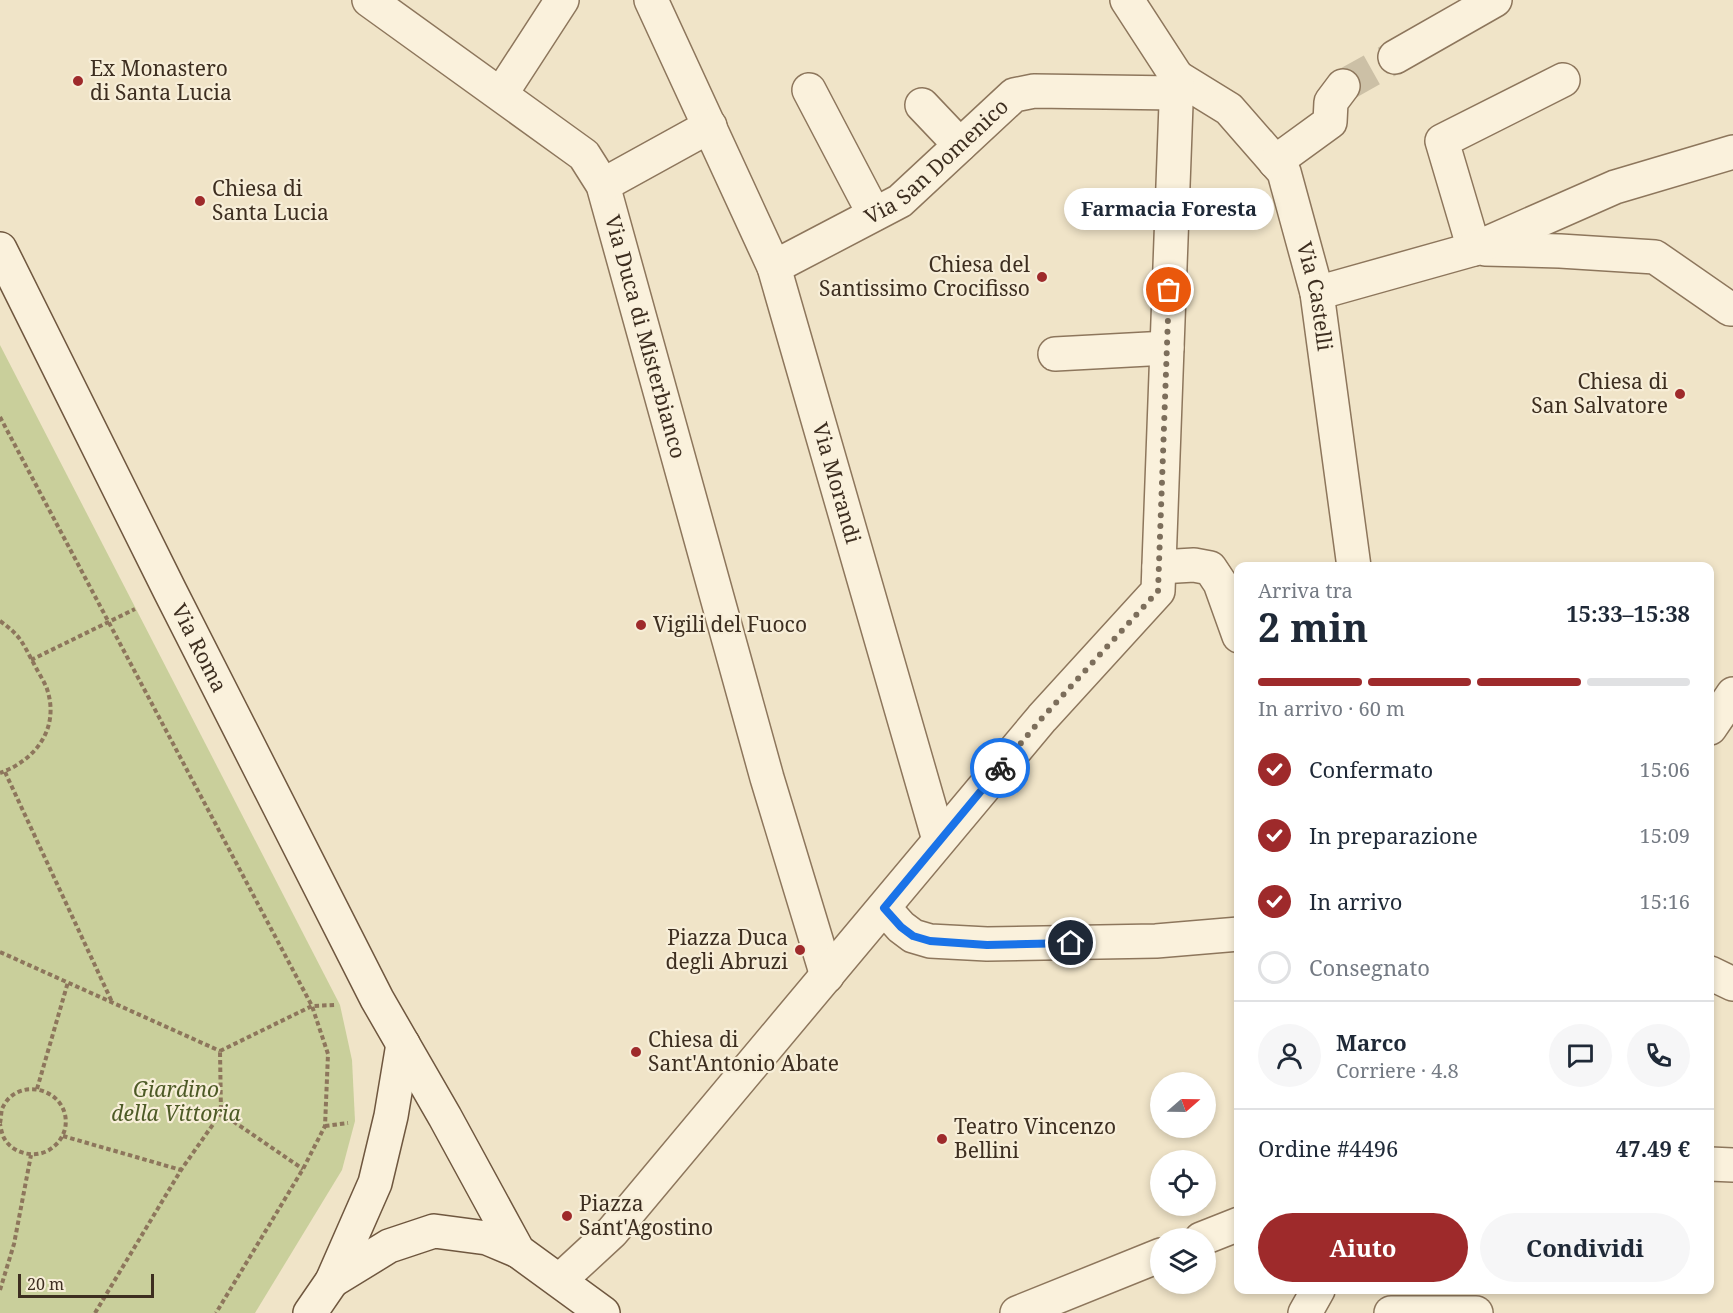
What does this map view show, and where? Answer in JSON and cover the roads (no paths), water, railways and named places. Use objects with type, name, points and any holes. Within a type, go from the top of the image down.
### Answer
[{"type":"street","points":[[501,94],[562,0]]},
{"type":"street","name":"Via Morandi","points":[[651,0],[774,267],[919,771],[948,829]]},
{"type":"street","points":[[560,1280],[612,1232],[1042,718],[1158,591],[1177,85],[1127,0]]},
{"type":"street","points":[[1395,57],[1495,0]]},
{"type":"street","name":"Via Duca di Misterbianco","points":[[379,3],[584,155],[603,185],[767,778],[828,976]]},
{"type":"street","points":[[1474,249],[1442,141],[1563,80]]},
{"type":"street","name":"Via San Domenico","points":[[774,267],[900,201],[1014,95],[1034,91],[1177,85]]},
{"type":"street","name":"Via Castelli","points":[[1177,85],[1229,109],[1284,172],[1317,293],[1353,562]]},
{"type":"street","points":[[1275,162],[1330,122],[1331,102],[1343,86]]},
{"type":"street","points":[[808,90],[874,214]]},
{"type":"street","points":[[922,105],[960,145]]},
{"type":"street","points":[[603,185],[710,126]]},
{"type":"street","points":[[1317,293],[1474,249],[1615,188],[1733,152]]},
{"type":"street","name":"Via Roma","points":[[0,249],[170,591],[372,988],[518,1251]]},
{"type":"street","points":[[1474,249],[1655,257],[1733,309]]},
{"type":"street","points":[[1055,354],[1167,348]]},
{"type":"street","points":[[1159,567],[1194,565],[1210,568],[1220,583],[1234,622]]},
{"type":"street","points":[[1714,722],[1733,694]]},
{"type":"street","points":[[884,908],[901,927],[913,936],[930,941],[987,945],[1156,941],[1234,934]]},
{"type":"street","points":[[1714,975],[1733,984]]},
{"type":"street","points":[[310,1313],[332,1281],[375,1183],[391,1116],[403,1044]]},
{"type":"street","points":[[1714,1164],[1733,1165]]},
{"type":"street","points":[[1216,1233],[1234,1226]]},
{"type":"street","points":[[332,1281],[388,1246],[434,1231],[487,1238],[518,1251],[603,1313]]},
{"type":"street","points":[[1017,1313],[1150,1259]]},
{"type":"street","points":[[1305,1313],[1316,1294]]},
{"type":"street","points":[[1399,1312],[1477,1313],[1481,1294]]},
{"type":"tunnel","points":[[1343,86],[1395,57]]},
{"type":"place","name":"Ex Monastero di Santa Lucia","points":[[78,81]]},
{"type":"place","name":"Chiesa di Santa Lucia","points":[[200,201]]},
{"type":"place","name":"Chiesa del Santissimo Crocifisso","points":[[1042,277]]},
{"type":"place","name":"Farmacia Foresta","points":[[1169,290]]},
{"type":"place","name":"Chiesa di San Salvatore","points":[[1680,394]]},
{"type":"place","name":"Vigili del Fuoco","points":[[641,625]]},
{"type":"place","name":"Piazza Duca degli Abruzi","points":[[800,950]]},
{"type":"place","name":"Chiesa di Sant'Antonio Abate","points":[[636,1052]]},
{"type":"place","name":"Teatro Vincenzo Bellini","points":[[942,1139]]},
{"type":"place","name":"Piazza Sant'Agostino","points":[[567,1216]]},
{"type":"park label","name":"Giardino della Vittoria","points":[[176,1102]]}]
